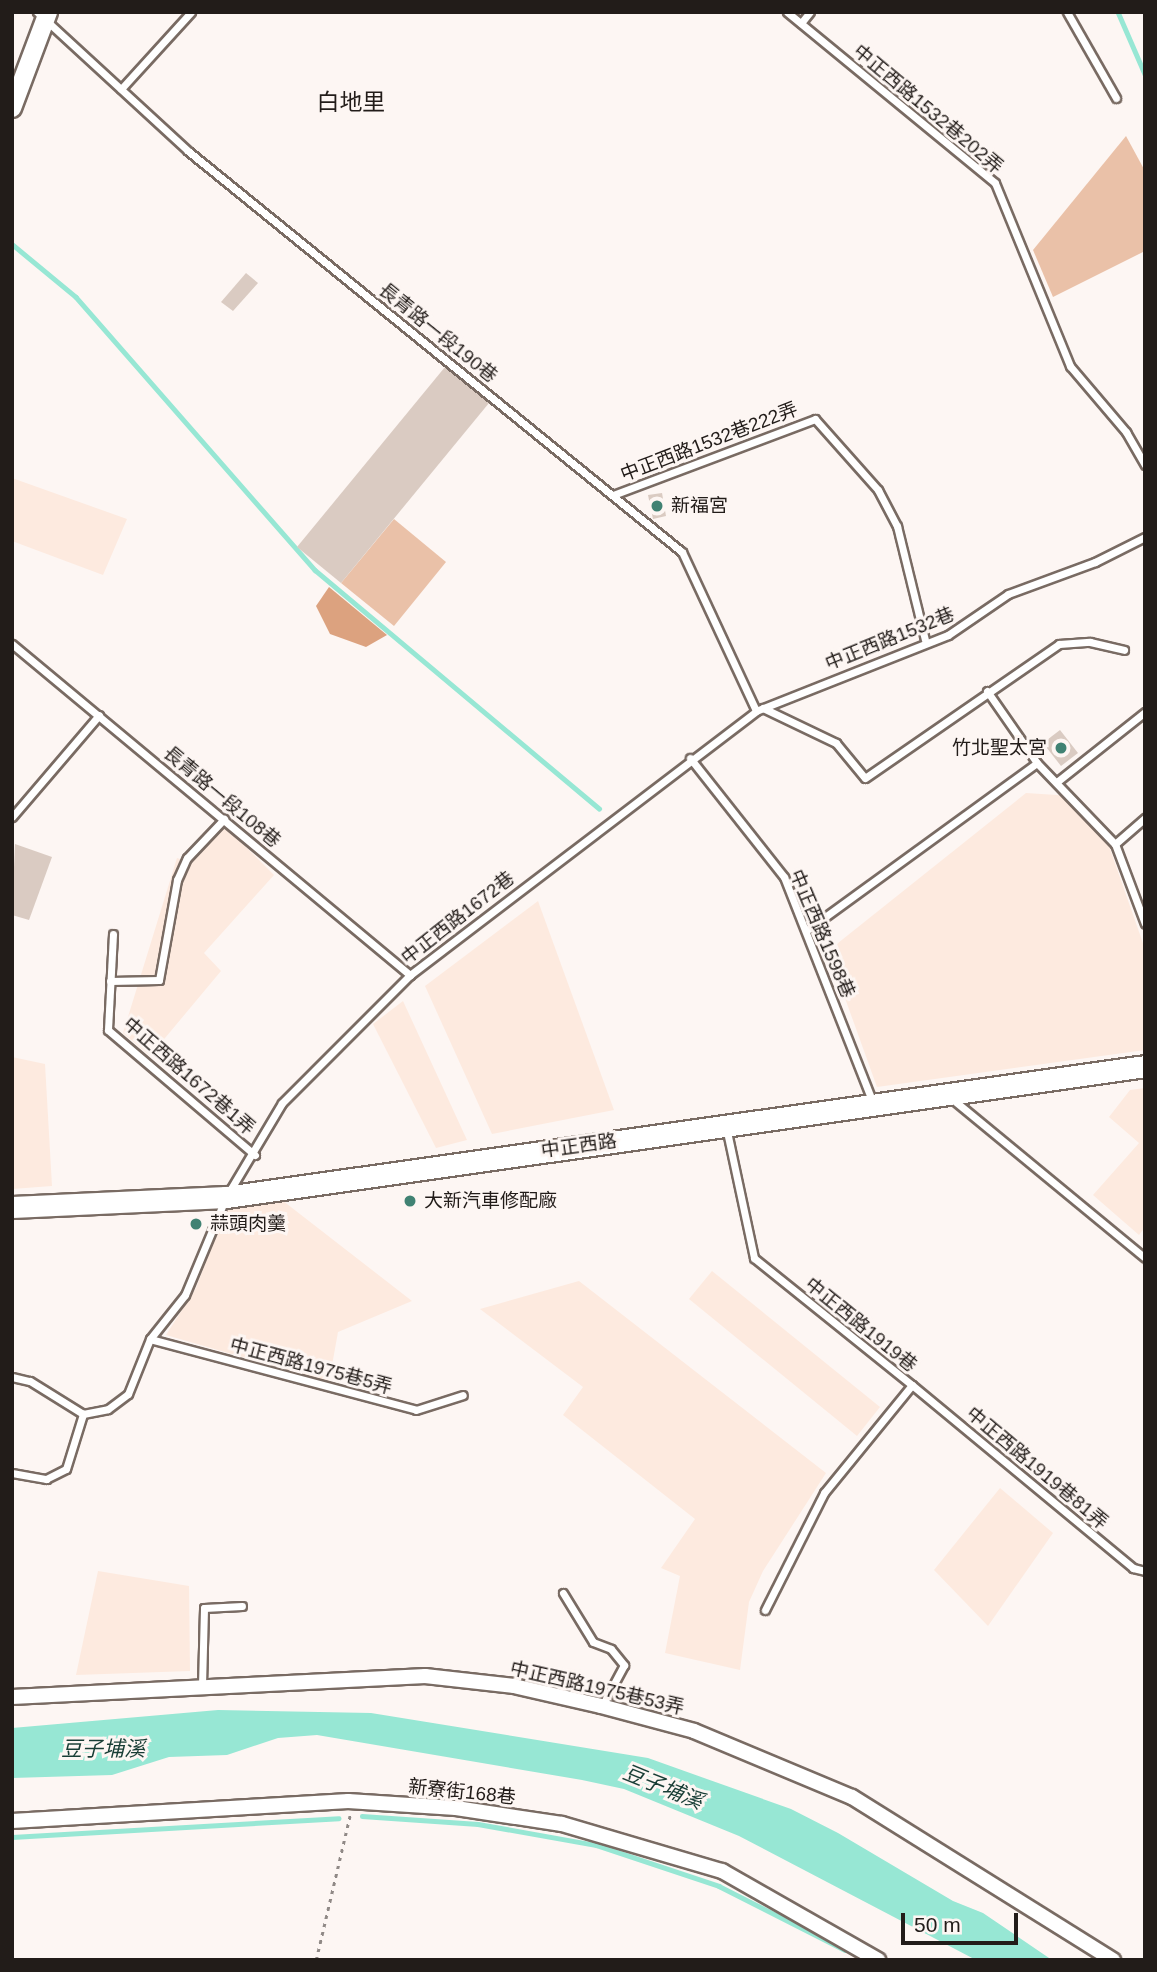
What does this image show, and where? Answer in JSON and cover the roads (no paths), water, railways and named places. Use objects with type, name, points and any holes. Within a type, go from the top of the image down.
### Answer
[{"type":"main road","name":"中正西路","points":[[12,1207],[226,1196],[1145,1066]]},
{"type":"street","points":[[13,103],[43,15]]},
{"type":"street","name":"中正西路1975巷53弄","points":[[12,1697],[202,1685],[425,1676],[514,1686],[601,1706],[695,1731],[852,1797],[1113,1960]]},
{"type":"street","name":"新寮街168巷","points":[[12,1821],[354,1802],[456,1808],[589,1832],[722,1871],[857,1954],[878,1960]]},
{"type":"lane","points":[[121,89],[191,12]]},
{"type":"lane","name":"中正西路1532巷202弄","points":[[788,12],[995,183],[1070,366],[1126,432],[1145,465]]},
{"type":"lane","points":[[801,23],[810,12]]},
{"type":"lane","points":[[1067,12],[1116,98]]},
{"type":"lane","name":"長青路一段190巷","points":[[43,15],[209,168],[682,552],[760,710]]},
{"type":"lane","name":"中正西路1532巷222弄","points":[[613,495],[815,419],[878,491],[897,526],[925,640]]},
{"type":"lane","name":"中正西路1532巷","points":[[760,710],[967,625],[1008,594],[1095,562],[1145,537]]},
{"type":"lane","points":[[760,710],[836,743],[865,778],[924,741],[987,691],[1059,644],[1090,642],[1124,650]]},
{"type":"lane","name":"長青路一段108巷","points":[[12,644],[410,975]]},
{"type":"lane","points":[[987,691],[1037,763],[1058,781],[1115,844],[1145,924]]},
{"type":"lane","name":"中正西路1672巷","points":[[83,1414],[108,1409],[128,1394],[149,1339],[185,1295],[226,1196],[255,1155],[282,1103],[410,975],[690,758],[760,710]]},
{"type":"lane","points":[[1058,781],[1145,712]]},
{"type":"lane","points":[[12,817],[99,715]]},
{"type":"lane","name":"中正西路1598巷","points":[[690,758],[784,877],[874,1103]]},
{"type":"lane","points":[[807,930],[1037,763]]},
{"type":"lane","points":[[1115,844],[1145,818]]},
{"type":"lane","points":[[110,982],[159,980],[177,880],[187,858],[224,819]]},
{"type":"lane","name":"中正西路1672巷1弄","points":[[113,934],[108,1030],[255,1155]]},
{"type":"lane","points":[[947,1095],[1145,1258]]},
{"type":"lane","name":"中正西路1919巷","points":[[726,1125],[754,1258],[912,1385],[824,1493],[765,1610]]},
{"type":"lane","name":"中正西路1975巷5弄","points":[[149,1339],[416,1410],[463,1395]]},
{"type":"lane","points":[[12,1377],[37,1384],[83,1414],[66,1469],[47,1479],[12,1473]]},
{"type":"lane","name":"中正西路1919巷81弄","points":[[912,1385],[1133,1568],[1145,1571]]},
{"type":"lane","points":[[563,1593],[593,1642],[611,1649],[624,1665],[601,1706]]},
{"type":"lane","points":[[202,1685],[204,1608],[242,1606]]},
{"type":"water","name":"豆子埔溪","points":[[218,1710],[371,1713],[648,1758],[791,1809],[838,1833],[953,1901],[983,1913],[1052,1960],[976,1960],[739,1836],[624,1789],[582,1780],[317,1735],[278,1738],[227,1755],[169,1757],[112,1775],[12,1778],[12,1728]]},
{"type":"waterway","points":[[1118,12],[1145,74]]},
{"type":"waterway","points":[[12,244],[76,297],[315,570],[599,808]]},
{"type":"waterway","points":[[362,1816],[478,1824],[596,1845],[719,1886],[845,1950]]},
{"type":"waterway","points":[[12,1837],[338,1818]]},
{"type":"place","name":"新福宮","points":[[657,506]]},
{"type":"place","name":"竹北聖太宮","points":[[1061,748]]},
{"type":"place","name":"大新汽車修配廠","points":[[410,1201]]},
{"type":"place","name":"蒜頭肉羹","points":[[196,1224]]},
{"type":"district","name":"白地里","points":[[351,102]]}]
